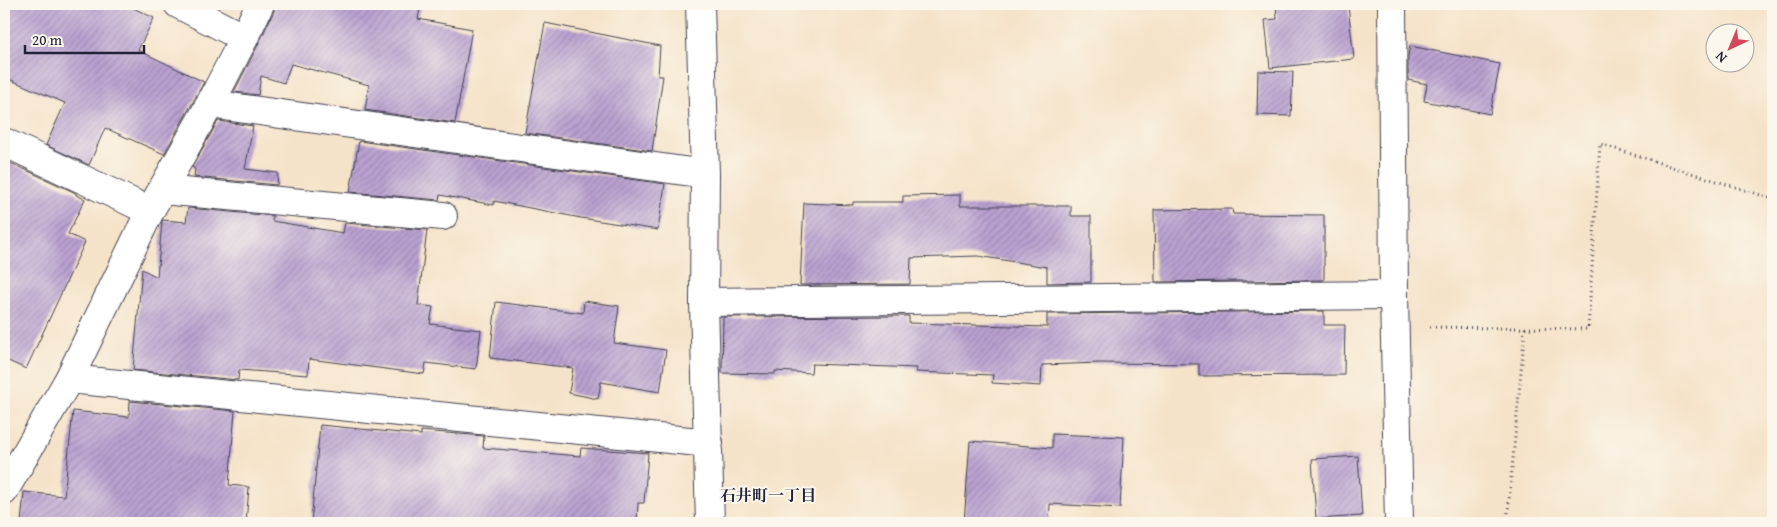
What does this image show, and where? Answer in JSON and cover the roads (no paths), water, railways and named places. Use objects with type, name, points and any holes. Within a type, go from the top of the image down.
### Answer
[{"type":"street","points":[[178,4],[244,38]]},
{"type":"street","points":[[4,490],[69,379],[156,200],[210,104],[260,4]]},
{"type":"street","points":[[700,4],[705,174],[704,302],[710,523]]},
{"type":"street","points":[[1392,4],[1394,295],[1399,523]]},
{"type":"street","points":[[210,104],[705,174]]},
{"type":"street","points":[[4,142],[156,200],[443,216]]},
{"type":"street","points":[[704,302],[1394,295]]},
{"type":"street","points":[[69,379],[709,443]]},
{"type":"district","name":"石井町一丁目","points":[[768,495]]}]
